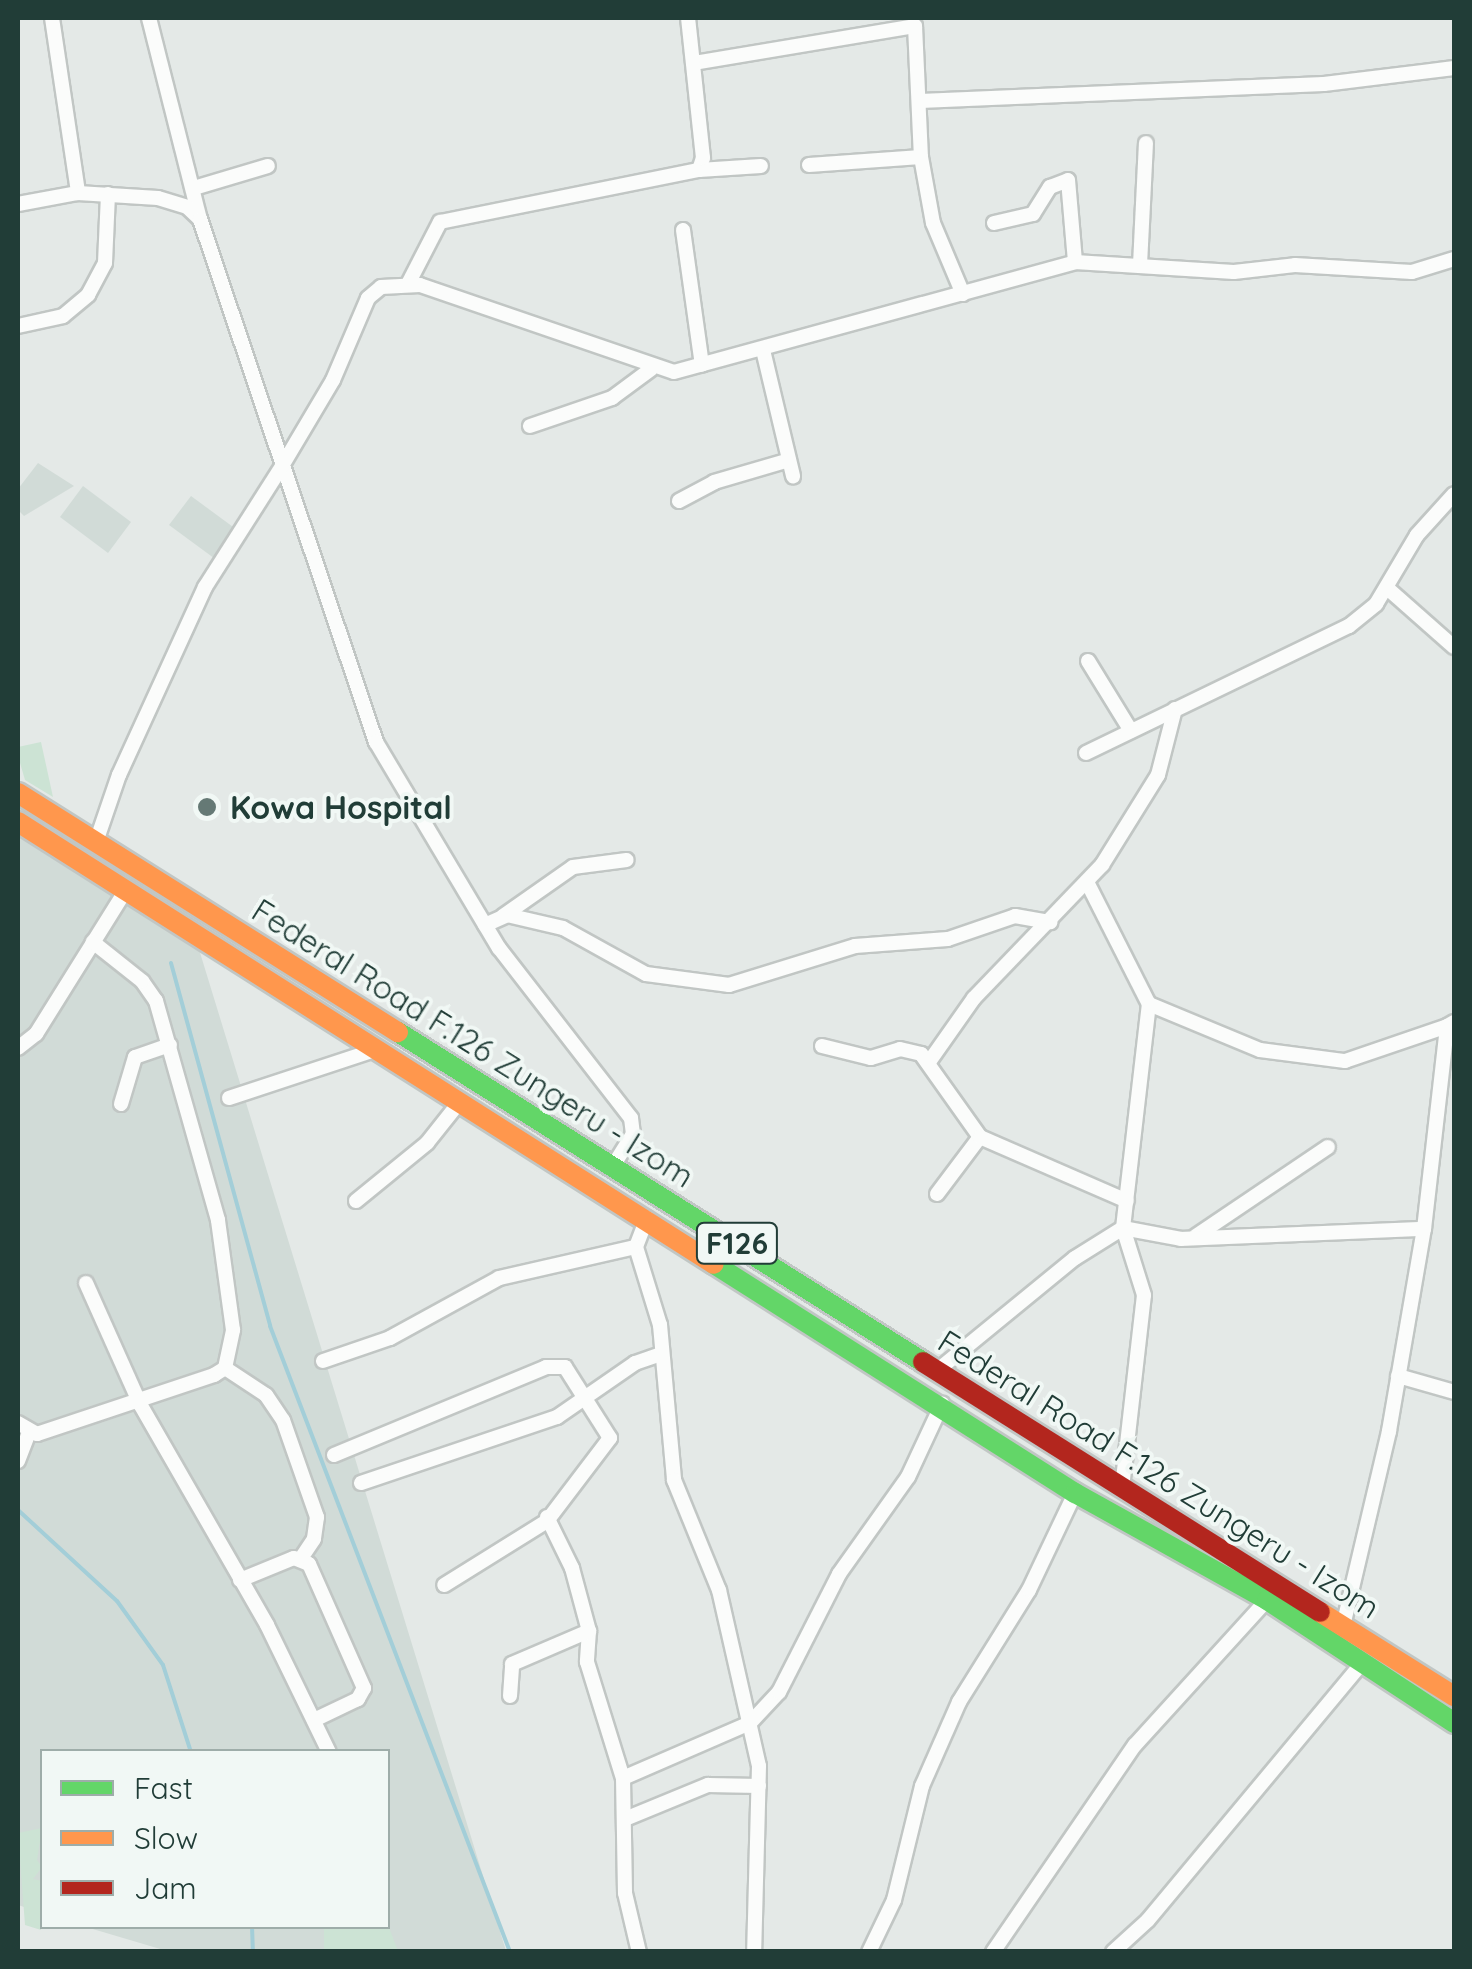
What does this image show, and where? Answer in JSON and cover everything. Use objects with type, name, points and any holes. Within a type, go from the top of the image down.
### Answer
[{"type":"main road","name":"Federal Road F.126 Zungeru - Izom","points":[[18,793],[1454,1693]]},
{"type":"main road","name":"Federal Road F.126 Zungeru - Izom","points":[[18,822],[458,1104],[942,1404],[1075,1493],[1267,1600],[1454,1723]]},
{"type":"main road","points":[[407,1068],[422,1046]]},
{"type":"street","points":[[52,18],[78,193]]},
{"type":"street","points":[[149,18],[200,219],[376,742],[485,925],[631,1118],[633,1134],[613,1166]]},
{"type":"street","points":[[688,18],[699,170]]},
{"type":"street","points":[[694,64],[916,26],[922,156],[934,223],[963,294]]},
{"type":"street","points":[[920,101],[1324,84],[1454,68]]},
{"type":"street","points":[[1140,265],[1146,143]]},
{"type":"street","points":[[809,165],[922,156]]},
{"type":"street","points":[[194,188],[268,166]]},
{"type":"street","points":[[408,284],[440,222],[699,170],[761,166]]},
{"type":"street","points":[[994,223],[1033,214],[1050,187],[1068,180],[1075,262]]},
{"type":"street","points":[[18,204],[78,193],[108,194],[174,201],[200,219]]},
{"type":"street","points":[[18,326],[63,316],[88,295],[105,263],[108,194]]},
{"type":"street","points":[[683,230],[702,365]]},
{"type":"street","points":[[96,842],[119,775],[205,587],[333,380],[368,298],[381,287],[408,284],[651,369],[702,365],[762,350],[1075,262],[1412,272],[1454,259]]},
{"type":"street","points":[[762,350],[793,476]]},
{"type":"street","points":[[530,426],[612,398],[651,369]]},
{"type":"street","points":[[679,501],[714,482],[789,460]]},
{"type":"street","points":[[1086,753],[1348,626],[1387,588],[1417,535],[1454,494]]},
{"type":"street","points":[[1387,588],[1454,646]]},
{"type":"street","points":[[1088,661],[1132,731]]},
{"type":"street","points":[[929,1062],[974,998],[1088,884],[1158,775],[1174,709]]},
{"type":"street","points":[[485,925],[574,866],[626,860]]},
{"type":"street","points":[[1088,884],[1149,1004],[1124,1228],[1144,1295],[1122,1488]]},
{"type":"street","points":[[18,1048],[36,1034],[126,890]]},
{"type":"street","points":[[503,916],[579,934],[646,974],[729,985],[854,946],[948,939],[1010,917],[1050,922]]},
{"type":"street","points":[[93,942],[150,990],[170,1045],[232,1290],[225,1368]]},
{"type":"street","points":[[1149,1004],[1278,1056],[1345,1061],[1450,1024],[1424,1229],[1398,1376],[1343,1626]]},
{"type":"street","points":[[121,1104],[135,1056],[170,1045]]},
{"type":"street","points":[[822,1046],[871,1058],[900,1049],[929,1062],[980,1136],[1126,1202]]},
{"type":"street","points":[[228,1098],[378,1050]]},
{"type":"street","points":[[356,1200],[427,1143],[458,1104]]},
{"type":"street","points":[[937,1194],[980,1136]]},
{"type":"street","points":[[1194,1238],[1328,1146]]},
{"type":"street","points":[[647,1218],[636,1247],[656,1311],[674,1480],[719,1590],[750,1723],[759,1786],[754,1952]]},
{"type":"street","points":[[938,1370],[1075,1258],[1124,1228],[1194,1238],[1424,1229]]},
{"type":"street","points":[[323,1362],[390,1338],[499,1278],[636,1247]]},
{"type":"street","points":[[86,1282],[140,1404],[240,1580],[328,1749]]},
{"type":"street","points":[[361,1483],[557,1416],[661,1354]]},
{"type":"street","points":[[334,1455],[552,1365],[564,1366],[588,1395],[610,1438],[528,1537],[444,1585]]},
{"type":"street","points":[[18,1461],[23,1428],[140,1404],[225,1368]]},
{"type":"street","points":[[225,1368],[266,1395],[283,1420],[316,1517],[314,1539],[301,1558],[240,1580]]},
{"type":"street","points":[[1398,1376],[1454,1392]]},
{"type":"street","points":[[623,1778],[750,1723],[779,1692],[839,1574],[908,1478],[942,1404]]},
{"type":"street","points":[[869,1952],[894,1900],[910,1825],[958,1702],[1029,1590],[1075,1493]]},
{"type":"street","points":[[547,1517],[572,1568],[589,1631],[587,1662],[623,1778],[625,1894],[639,1952]]},
{"type":"street","points":[[301,1558],[364,1688],[358,1699],[314,1720]]},
{"type":"street","points":[[993,1952],[1135,1745],[1267,1600]]},
{"type":"street","points":[[510,1696],[512,1664],[589,1631]]},
{"type":"street","points":[[1113,1952],[1148,1920],[1362,1663]]},
{"type":"street","points":[[625,1819],[708,1786],[759,1786]]},
{"type":"shaded area","points":[[38,463],[74,486],[24,516],[18,510],[18,489]]},
{"type":"shaded area","points":[[83,486],[131,522],[108,553],[60,517]]},
{"type":"shaded area","points":[[191,496],[244,535],[222,564],[169,525]]},
{"type":"shaded area","points":[[18,830],[194,933],[506,1951],[167,1951],[93,1929],[390,1929],[390,1749],[40,1749],[40,1912],[18,1905]]},
{"type":"green space","points":[[41,742],[53,797],[25,780],[18,756],[18,747]]},
{"type":"green space","points":[[40,1828],[40,1870],[33,1879],[40,1881],[41,1930],[25,1925],[18,1833]]},
{"type":"green space","points":[[324,1929],[390,1929],[398,1951],[324,1951]]},
{"type":"waterway","points":[[171,963],[270,1326],[510,1952]]},
{"type":"waterway","points":[[18,1510],[117,1601],[163,1665],[190,1749]]},
{"type":"waterway","points":[[252,1929],[253,1952]]},
{"type":"traffic: fast","points":[[398,1032],[923,1362]]},
{"type":"traffic: fast","points":[[714,1264],[1075,1493],[1267,1600],[1454,1723]]},
{"type":"traffic: slow","points":[[18,793],[398,1032]]},
{"type":"traffic: slow","points":[[18,822],[714,1264]]},
{"type":"traffic: slow","points":[[1320,1612],[1454,1696]]},
{"type":"traffic: jam","points":[[923,1362],[1320,1612]]},
{"type":"place","name":"Kowa Hospital","points":[[207,807]]}]
